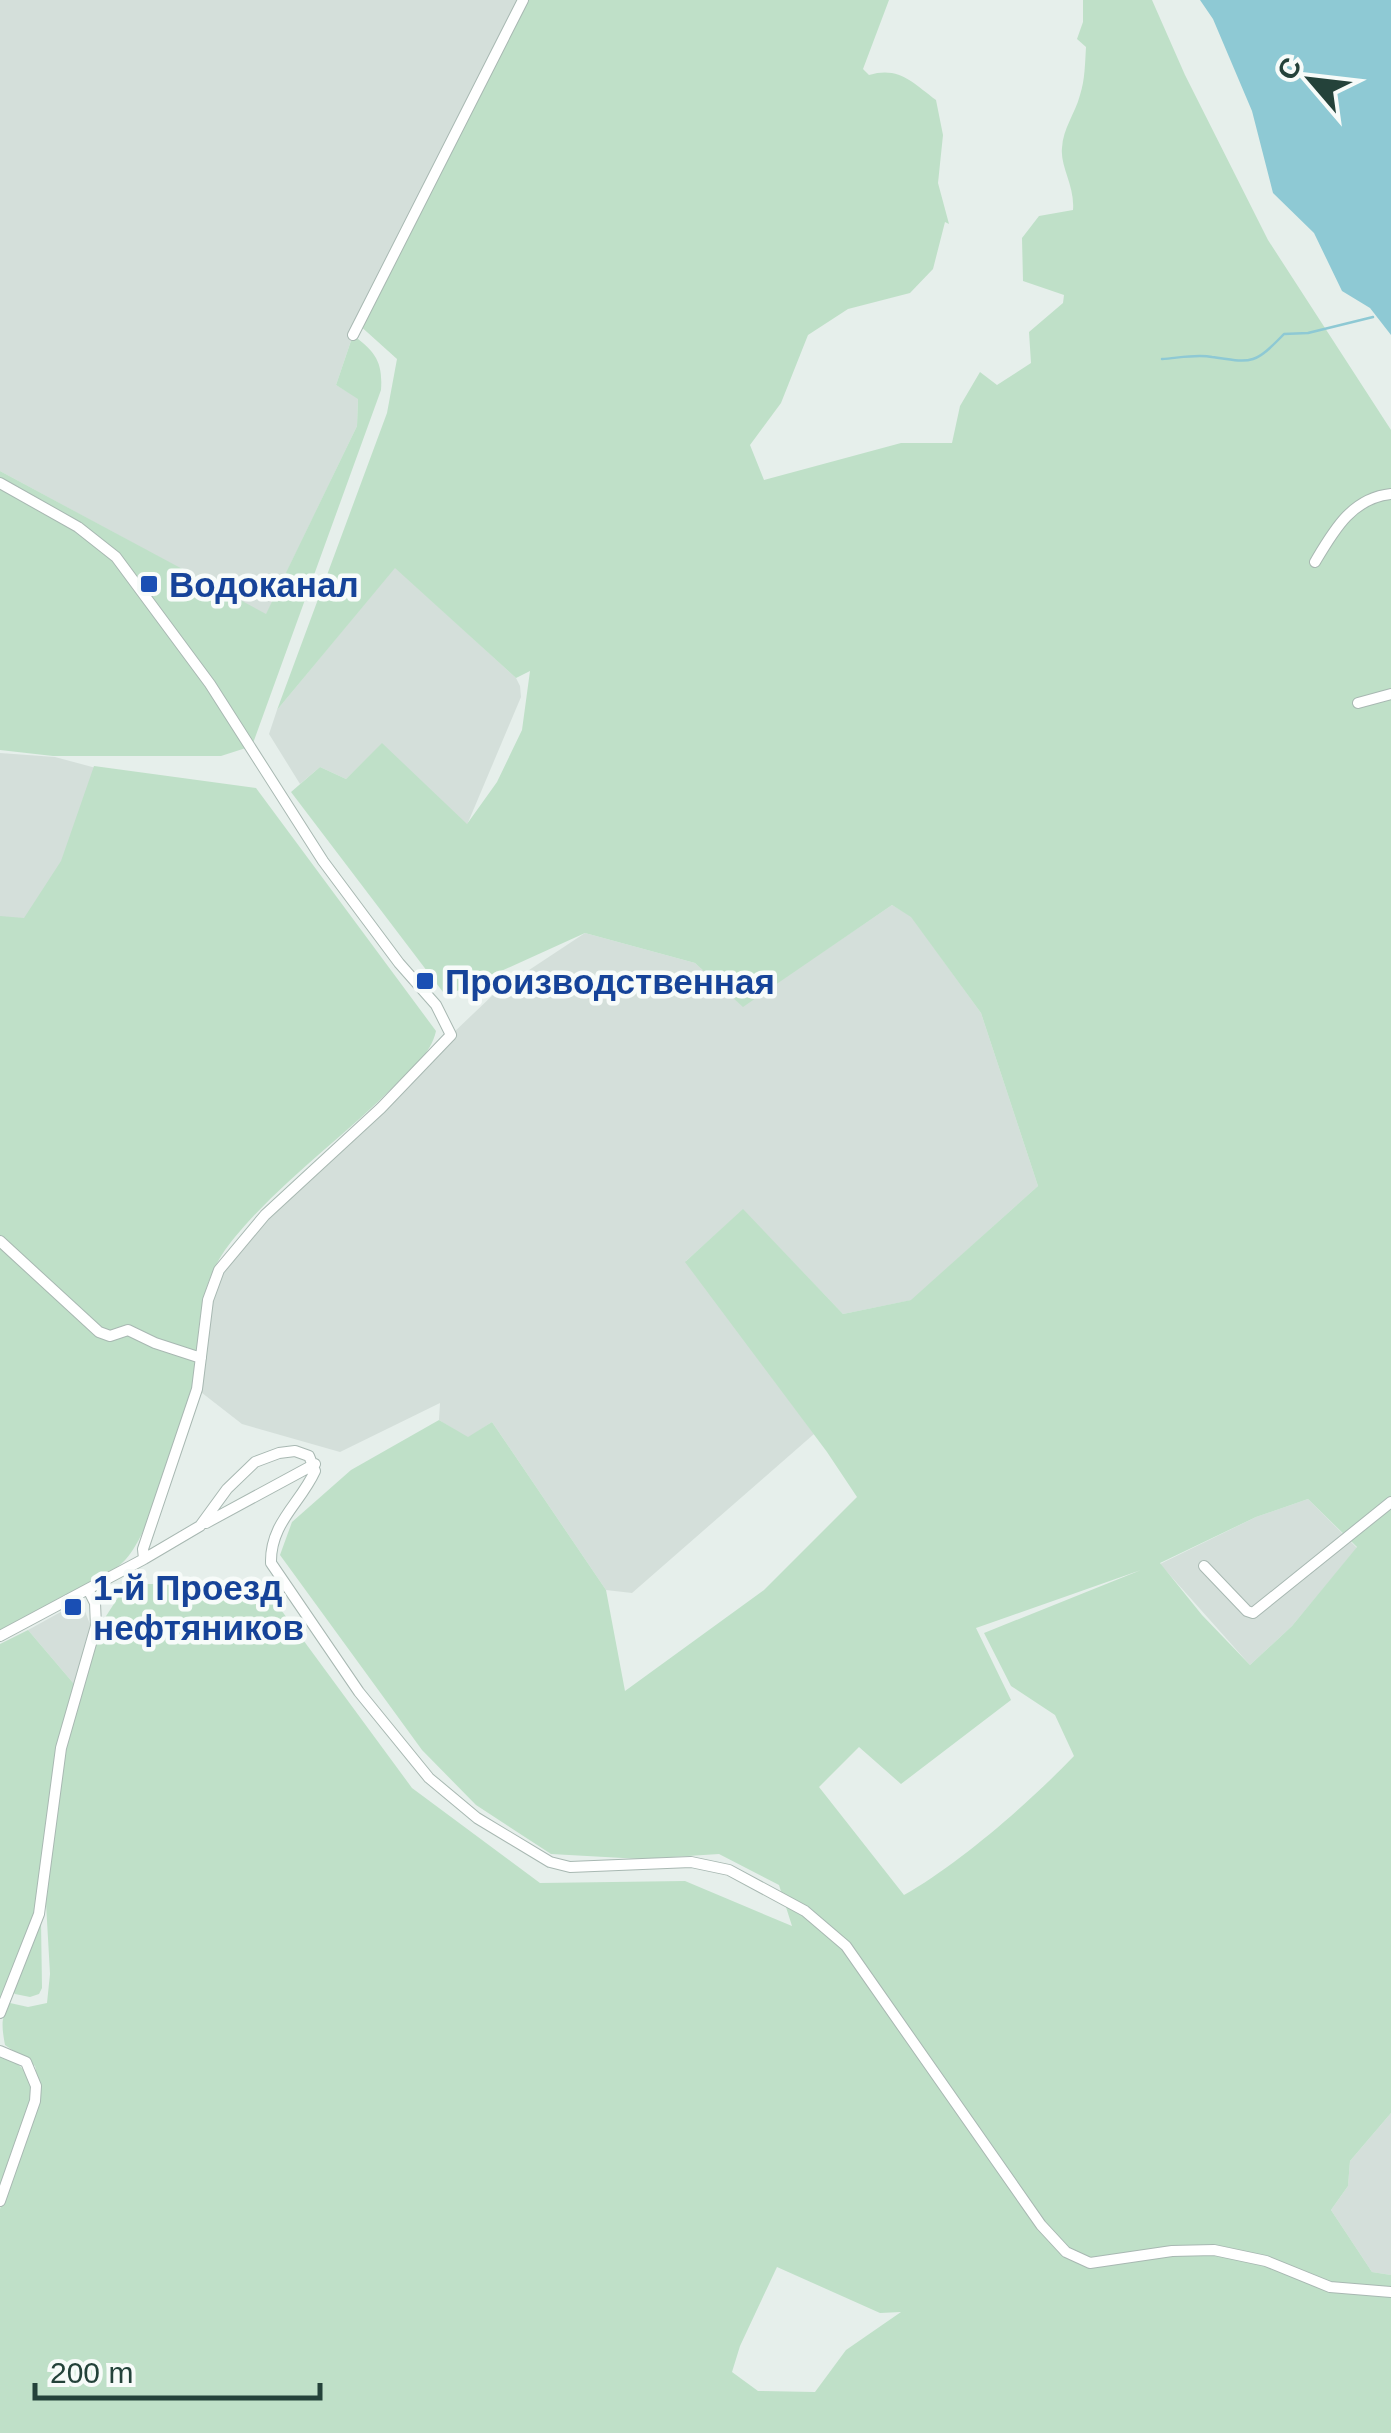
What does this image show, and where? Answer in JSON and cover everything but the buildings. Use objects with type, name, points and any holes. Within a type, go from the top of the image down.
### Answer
[{"type":"street","points":[[353,335],[523,0]]},
{"type":"street","points":[[0,483],[78,527],[125,568],[252,746],[323,862],[436,1005],[451,1035],[381,1108],[265,1215],[219,1270],[208,1300],[191,1410],[143,1548],[144,1560]]},
{"type":"street","points":[[1314,562],[1333,531],[1362,500],[1391,494]]},
{"type":"street","points":[[1358,704],[1391,694]]},
{"type":"street","points":[[0,1241],[99,1332],[110,1336],[128,1330],[201,1358]]},
{"type":"street","points":[[200,1526],[227,1489],[255,1462],[279,1452],[296,1451],[308,1456],[314,1464],[311,1480],[278,1527],[272,1540],[271,1563],[359,1692],[430,1778],[458,1804],[550,1862],[592,1868],[668,1862],[708,1866],[752,1880],[822,1922],[846,1946],[1041,2225],[1077,2259],[1090,2264],[1172,2251],[1214,2250],[1266,2262],[1330,2287],[1391,2292]]},
{"type":"street","points":[[0,1636],[314,1464]]},
{"type":"street","points":[[1204,1566],[1247,1611],[1253,1612],[1391,1502]]},
{"type":"street","points":[[0,2013],[40,1914],[61,1748],[96,1626],[95,1604],[88,1589]]},
{"type":"street","points":[[0,2052],[26,2062],[36,2086],[35,2101],[0,2201]]},
{"type":"shaded area","points":[[0,0],[523,0],[357,323],[336,385],[358,398],[357,426],[266,615],[0,471]]},
{"type":"shaded area","points":[[395,567],[516,678],[520,686],[521,697],[467,825],[382,744],[346,779],[320,767],[300,784],[269,734],[277,710]]},
{"type":"shaded area","points":[[0,753],[55,757],[96,768],[63,862],[26,919],[0,917]]},
{"type":"shaded area","points":[[892,905],[911,916],[981,1013],[1038,1186],[912,1300],[843,1314],[743,1210],[686,1261],[814,1434],[632,1593],[606,1590],[492,1422],[468,1438],[439,1420],[440,1403],[340,1452],[242,1424],[197,1389],[208,1300],[230,1254],[495,993],[585,933],[695,963],[743,1006]]},
{"type":"shaded area","points":[[1308,1499],[1357,1548],[1292,1626],[1250,1665],[1160,1564],[1256,1517]]},
{"type":"shaded area","points":[[77,1603],[83,1606],[91,1627],[74,1684],[28,1630]]},
{"type":"shaded area","points":[[1391,2113],[1391,2275],[1372,2272],[1331,2210],[1348,2186],[1350,2161]]},
{"type":"green space","points":[[523,0],[889,0],[863,69],[869,75],[897,74],[936,100],[943,135],[938,183],[949,224],[945,222],[933,269],[910,293],[848,309],[808,335],[781,403],[750,445],[764,480],[901,443],[952,443],[960,406],[980,372],[997,385],[1031,363],[1029,332],[1063,303],[1064,295],[1023,281],[1022,238],[1039,216],[1073,210],[1062,148],[1084,77],[1086,47],[1077,39],[1083,22],[1083,0],[1152,0],[1268,240],[1391,430],[1391,2113],[1350,2161],[1348,2186],[1331,2210],[1372,2272],[1391,2275],[1391,2433],[0,2433],[0,2209],[39,2086],[35,2066],[5,2045],[3,2018],[10,2003],[28,2007],[47,2003],[50,1974],[46,1903],[65,1749],[99,1627],[130,1579],[141,1584],[262,1584],[412,1788],[540,1883],[685,1881],[792,1926],[779,1885],[719,1854],[641,1859],[551,1854],[476,1805],[422,1750],[280,1555],[292,1522],[351,1470],[439,1420],[468,1437],[492,1422],[606,1590],[625,1691],[764,1590],[857,1497],[685,1262],[743,1209],[843,1314],[911,1300],[1038,1186],[981,1013],[911,917],[892,905],[743,1007],[695,963],[585,933],[446,996],[291,792],[320,767],[346,779],[382,743],[467,824],[497,782],[522,730],[530,671],[516,678],[395,568],[277,710],[387,413],[397,359],[357,323]],"holes":[[[1308,1499],[1357,1547],[1292,1626],[1250,1665],[1160,1563],[1256,1517]],[[1141,1570],[984,1633],[1011,1686],[1055,1715],[1074,1756],[993,1831],[904,1895],[819,1787],[859,1747],[901,1784],[1011,1700],[976,1628]],[[777,2267],[880,2313],[901,2312],[846,2350],[815,2392],[758,2391],[732,2372]]]},
{"type":"green space","points":[[353,335],[376,358],[381,390],[252,746],[221,756],[53,756],[0,750],[0,471],[266,614],[357,426],[358,399],[336,385]]},
{"type":"green space","points":[[94,766],[256,788],[436,1031],[430,1047],[414,1067],[272,1197],[223,1252],[204,1298],[193,1384],[179,1436],[147,1523],[126,1559],[85,1587],[0,1630],[0,916],[24,918],[61,861]]},
{"type":"green space","points":[[28,1630],[74,1684],[36,1913],[0,2003],[0,1644]]},
{"type":"green space","points":[[41,1921],[42,1988],[30,1997],[15,1994],[13,1992]]},
{"type":"green space","points":[[0,2056],[15,2062],[25,2072],[33,2101],[0,2190]]},
{"type":"water","points":[[1200,0],[1391,0],[1391,335],[1370,308],[1342,291],[1314,233],[1273,193],[1252,111],[1213,19]]},
{"type":"waterway","points":[[1162,359],[1252,359],[1266,352],[1284,334],[1308,333],[1373,317]]},
{"type":"place","name":"Водоканал","points":[[149,584]]},
{"type":"place","name":"Производственная","points":[[425,981]]},
{"type":"place","name":"1-й Проезд нефтяников","points":[[73,1607]]}]
